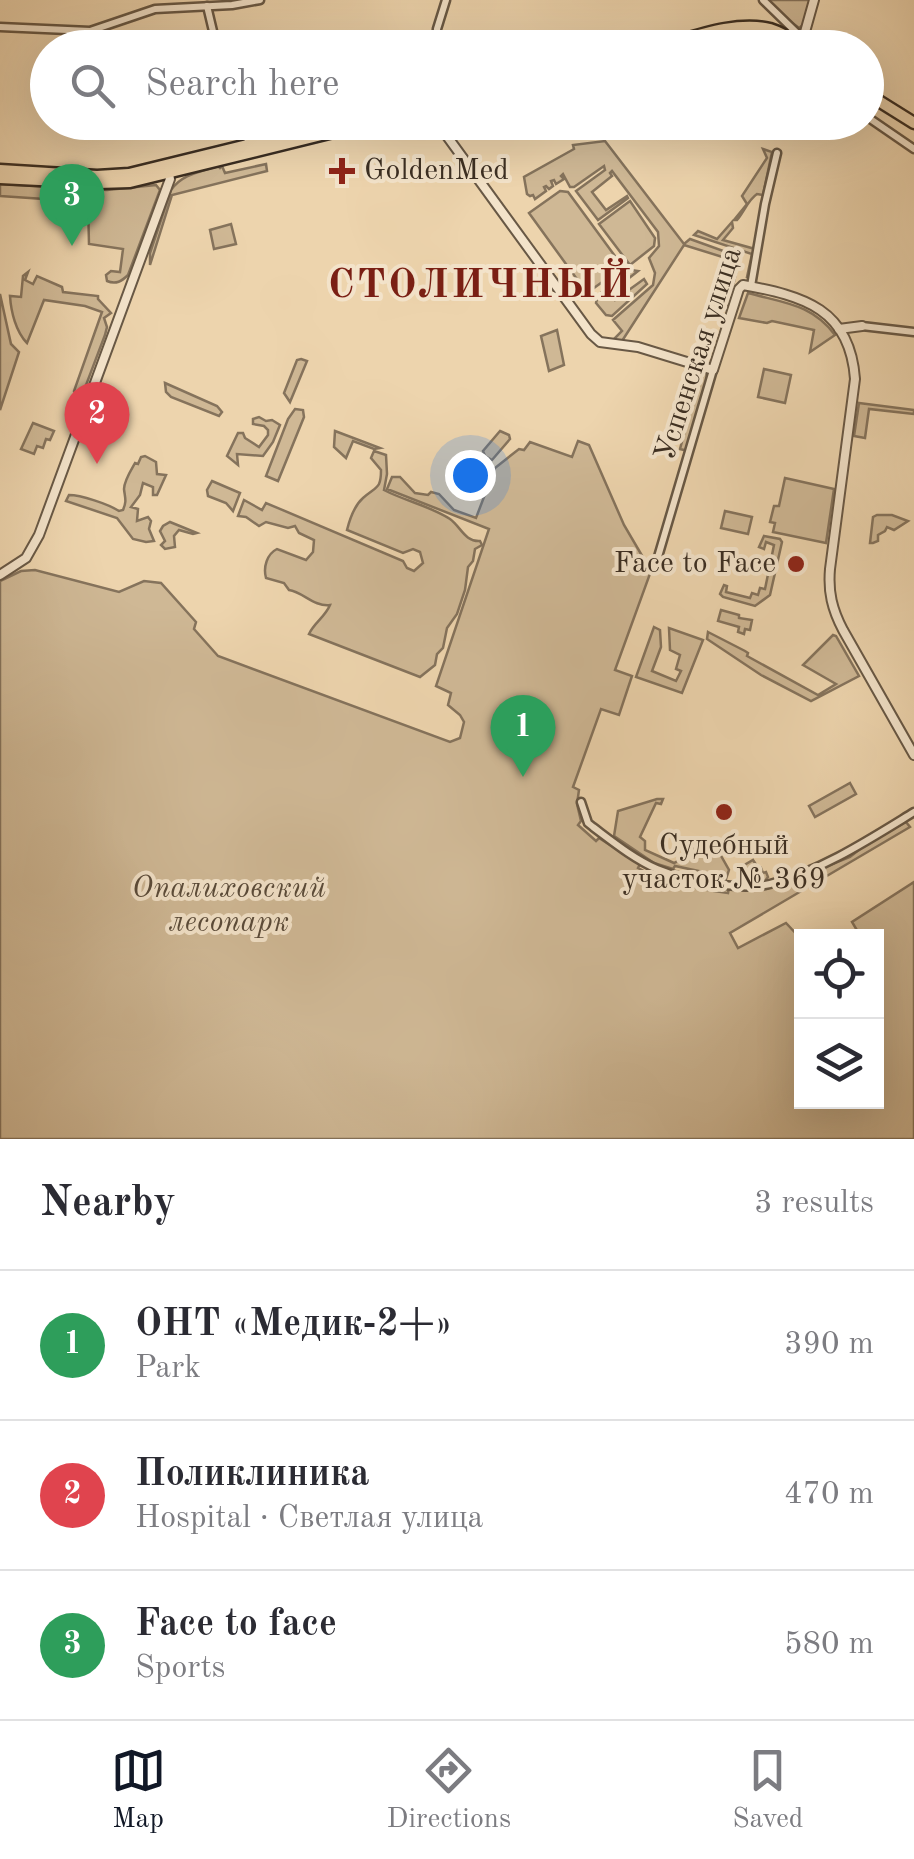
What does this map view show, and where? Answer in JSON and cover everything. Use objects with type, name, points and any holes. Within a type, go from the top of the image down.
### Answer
[{"type":"main road","points":[[728,30],[772,30]]},
{"type":"main road","points":[[884,100],[914,119]]},
{"type":"main road","points":[[250,149],[280,140]]},
{"type":"main road","points":[[0,178],[110,184],[291,140]]},
{"type":"main road","points":[[0,170],[109,176],[168,170]]},
{"type":"street","points":[[93,30],[154,9],[232,6],[260,0]]},
{"type":"street","points":[[436,30],[446,0]]},
{"type":"street","points":[[764,0],[787,30]]},
{"type":"street","points":[[804,30],[814,0]]},
{"type":"street","points":[[208,6],[213,30]]},
{"type":"street","points":[[0,27],[68,30]]},
{"type":"street","points":[[884,128],[914,149]]},
{"type":"street","points":[[248,140],[250,149]]},
{"type":"street","points":[[450,140],[596,339],[638,347],[713,370]]},
{"type":"street","name":"Успенская улица","points":[[655,568],[739,288],[751,286],[778,153]]},
{"type":"street","points":[[0,575],[26,558],[40,534],[170,180],[168,170]]},
{"type":"street","points":[[751,286],[812,303],[840,328],[849,349],[855,376],[830,569],[830,598],[842,630],[914,756]]},
{"type":"street","points":[[840,328],[862,326],[914,332]]},
{"type":"street","points":[[581,802],[593,827],[654,868],[694,880],[743,886],[770,884],[792,876],[914,812]]},
{"type":"green space","points":[[769,0],[810,0],[803,25],[799,28],[776,11]]},
{"type":"green space","points":[[605,141],[684,244],[690,239],[740,257],[727,310],[722,309],[729,259],[684,245],[622,341],[614,339],[622,331],[613,320],[653,285],[655,273],[649,258],[659,246],[658,232],[612,171],[612,176],[592,192],[606,210],[628,198],[598,220],[576,191],[605,170],[604,166],[574,187],[570,187],[563,174],[564,179],[556,184],[551,181],[553,186],[544,187],[546,191],[535,199],[527,194],[524,177],[574,149],[573,145]]},
{"type":"green space","points":[[763,149],[772,152],[763,195],[757,194],[734,220],[747,204],[742,196],[767,158]]},
{"type":"green space","points":[[266,164],[267,171],[172,195],[150,265],[150,253],[171,190],[180,180],[218,166],[225,173]]},
{"type":"green space","points":[[0,184],[107,190],[156,185],[160,190],[128,275],[113,283],[107,281],[106,275],[120,272],[123,249],[89,244],[88,202],[0,196]]},
{"type":"green space","points":[[560,191],[568,192],[623,267],[587,293],[529,213]]},
{"type":"green space","points":[[630,201],[655,238],[654,246],[630,265],[599,224]]},
{"type":"green space","points":[[732,222],[733,228],[723,240],[755,249],[751,278],[747,277],[752,254],[694,235],[698,231],[717,239]]},
{"type":"green space","points":[[231,224],[236,244],[214,249],[210,230]]},
{"type":"green space","points":[[631,270],[638,271],[610,293],[615,300],[644,279],[647,284],[612,316],[606,315],[596,303],[598,295]]},
{"type":"green space","points":[[28,272],[25,280],[33,284],[37,276],[62,287],[63,292],[98,296],[111,313],[104,318],[105,335],[80,401],[74,391],[102,312],[44,300],[27,343],[15,321],[10,296],[21,297],[23,276]]},
{"type":"green space","points":[[748,293],[807,311],[835,335],[810,352],[814,330],[739,318]]},
{"type":"green space","points":[[0,294],[11,344],[19,352],[0,410]]},
{"type":"green space","points":[[557,330],[564,365],[549,371],[541,336]]},
{"type":"green space","points":[[297,360],[307,361],[290,402],[284,393]]},
{"type":"green space","points":[[764,369],[791,375],[785,403],[758,397]]},
{"type":"green space","points":[[701,370],[706,372],[708,382],[688,451],[680,449]]},
{"type":"green space","points":[[165,383],[217,406],[222,412],[219,416],[171,397]]},
{"type":"green space","points":[[859,403],[914,410],[914,414],[869,409],[865,438],[854,436]]},
{"type":"green space","points":[[295,409],[303,410],[304,417],[278,481],[266,476]]},
{"type":"green space","points":[[259,417],[280,425],[273,442],[263,456],[237,454],[238,465],[227,456],[238,433],[259,447],[268,435],[264,426],[253,424],[253,419]]},
{"type":"green space","points":[[33,423],[54,431],[34,454],[21,449]]},
{"type":"green space","points":[[335,431],[380,448],[353,441],[346,458],[334,447]]},
{"type":"green space","points":[[500,431],[510,439],[492,460],[483,451]]},
{"type":"green space","name":"Опалиховский лесопарк","points":[[578,441],[589,445],[624,525],[651,571],[615,670],[632,676],[619,715],[601,709],[573,787],[579,790],[578,825],[596,841],[599,838],[640,864],[638,868],[649,874],[728,893],[729,888],[766,889],[800,877],[850,857],[906,822],[910,827],[730,933],[738,948],[786,923],[794,932],[794,1109],[884,1109],[884,929],[856,929],[852,922],[914,882],[914,1139],[0,1139],[0,581],[21,571],[35,570],[119,592],[144,581],[161,583],[196,622],[194,629],[218,656],[450,742],[460,738],[464,722],[448,705],[451,693],[436,686],[489,529],[387,489],[392,477],[400,477],[415,493],[439,494],[454,510],[476,518],[495,468],[530,442],[572,457]]},
{"type":"green space","points":[[374,451],[386,455],[384,490],[442,514],[482,545],[475,549],[468,567],[465,590],[457,614],[447,628],[443,648],[435,665],[420,677],[309,634],[330,605],[314,602],[289,590],[284,583],[266,578],[265,570],[268,557],[277,549],[306,560],[313,552],[314,540],[299,533],[295,526],[266,522],[259,526],[238,516],[244,500],[262,510],[266,503],[403,561],[414,571],[423,563],[420,552],[413,549],[403,553],[347,530],[357,505],[380,481],[381,470],[371,458]]},
{"type":"green space","points":[[145,456],[156,462],[157,474],[166,475],[157,495],[153,495],[153,487],[143,483],[131,507],[138,509],[137,521],[148,517],[151,521],[149,529],[154,541],[133,539],[117,518],[66,501],[74,495],[123,510],[126,479],[135,463]]},
{"type":"green space","points":[[785,478],[834,489],[826,543],[773,532],[775,523],[770,522],[774,506],[779,506]]},
{"type":"green space","points":[[212,481],[240,493],[233,511],[226,503],[208,496]]},
{"type":"green space","points":[[725,511],[752,517],[748,534],[721,528]]},
{"type":"green space","points":[[873,517],[908,521],[894,530],[887,527],[878,535],[878,541],[870,543]]},
{"type":"green space","points":[[170,522],[197,533],[179,530],[174,536],[175,547],[165,549],[160,531]]},
{"type":"green space","points":[[764,536],[782,542],[770,595],[755,606],[723,597],[720,594],[724,585],[726,592],[750,598],[752,593],[758,595],[760,588],[765,589],[774,545],[766,542],[764,549],[759,547]]},
{"type":"green space","points":[[721,610],[752,620],[750,630],[745,629],[744,634],[738,632],[739,627],[718,621]]},
{"type":"green space","points":[[654,627],[660,630],[661,647],[652,671],[676,681],[681,671],[676,669],[680,655],[670,650],[669,628],[703,640],[682,693],[636,677]]},
{"type":"green space","points":[[708,632],[818,695],[836,684],[803,665],[833,635],[859,676],[811,701],[761,675],[707,639]]},
{"type":"green space","points":[[850,783],[856,794],[815,817],[809,806]]},
{"type":"green space","points":[[663,799],[661,804],[656,803],[640,837],[645,841],[645,850],[674,863],[685,857],[689,848],[707,848],[708,861],[709,847],[716,847],[729,870],[726,879],[654,863],[614,836],[618,811]]},
{"type":"green space","points":[[753,860],[766,872],[765,881],[742,881],[739,868]]},
{"type":"place","name":"GoldenMed","points":[[342,171]]},
{"type":"place","name":"Face to face","points":[[72,246]]},
{"type":"place","name":"Поликлиника","points":[[97,464]]},
{"type":"place","name":"Face to Face","points":[[796,564]]},
{"type":"place","name":"ОНТ «Медик-2+»","points":[[523,777]]},
{"type":"place","name":"Судебный участок № 369","points":[[724,812]]},
{"type":"district","name":"СТОЛИЧНЫЙ","points":[[481,287]]}]
